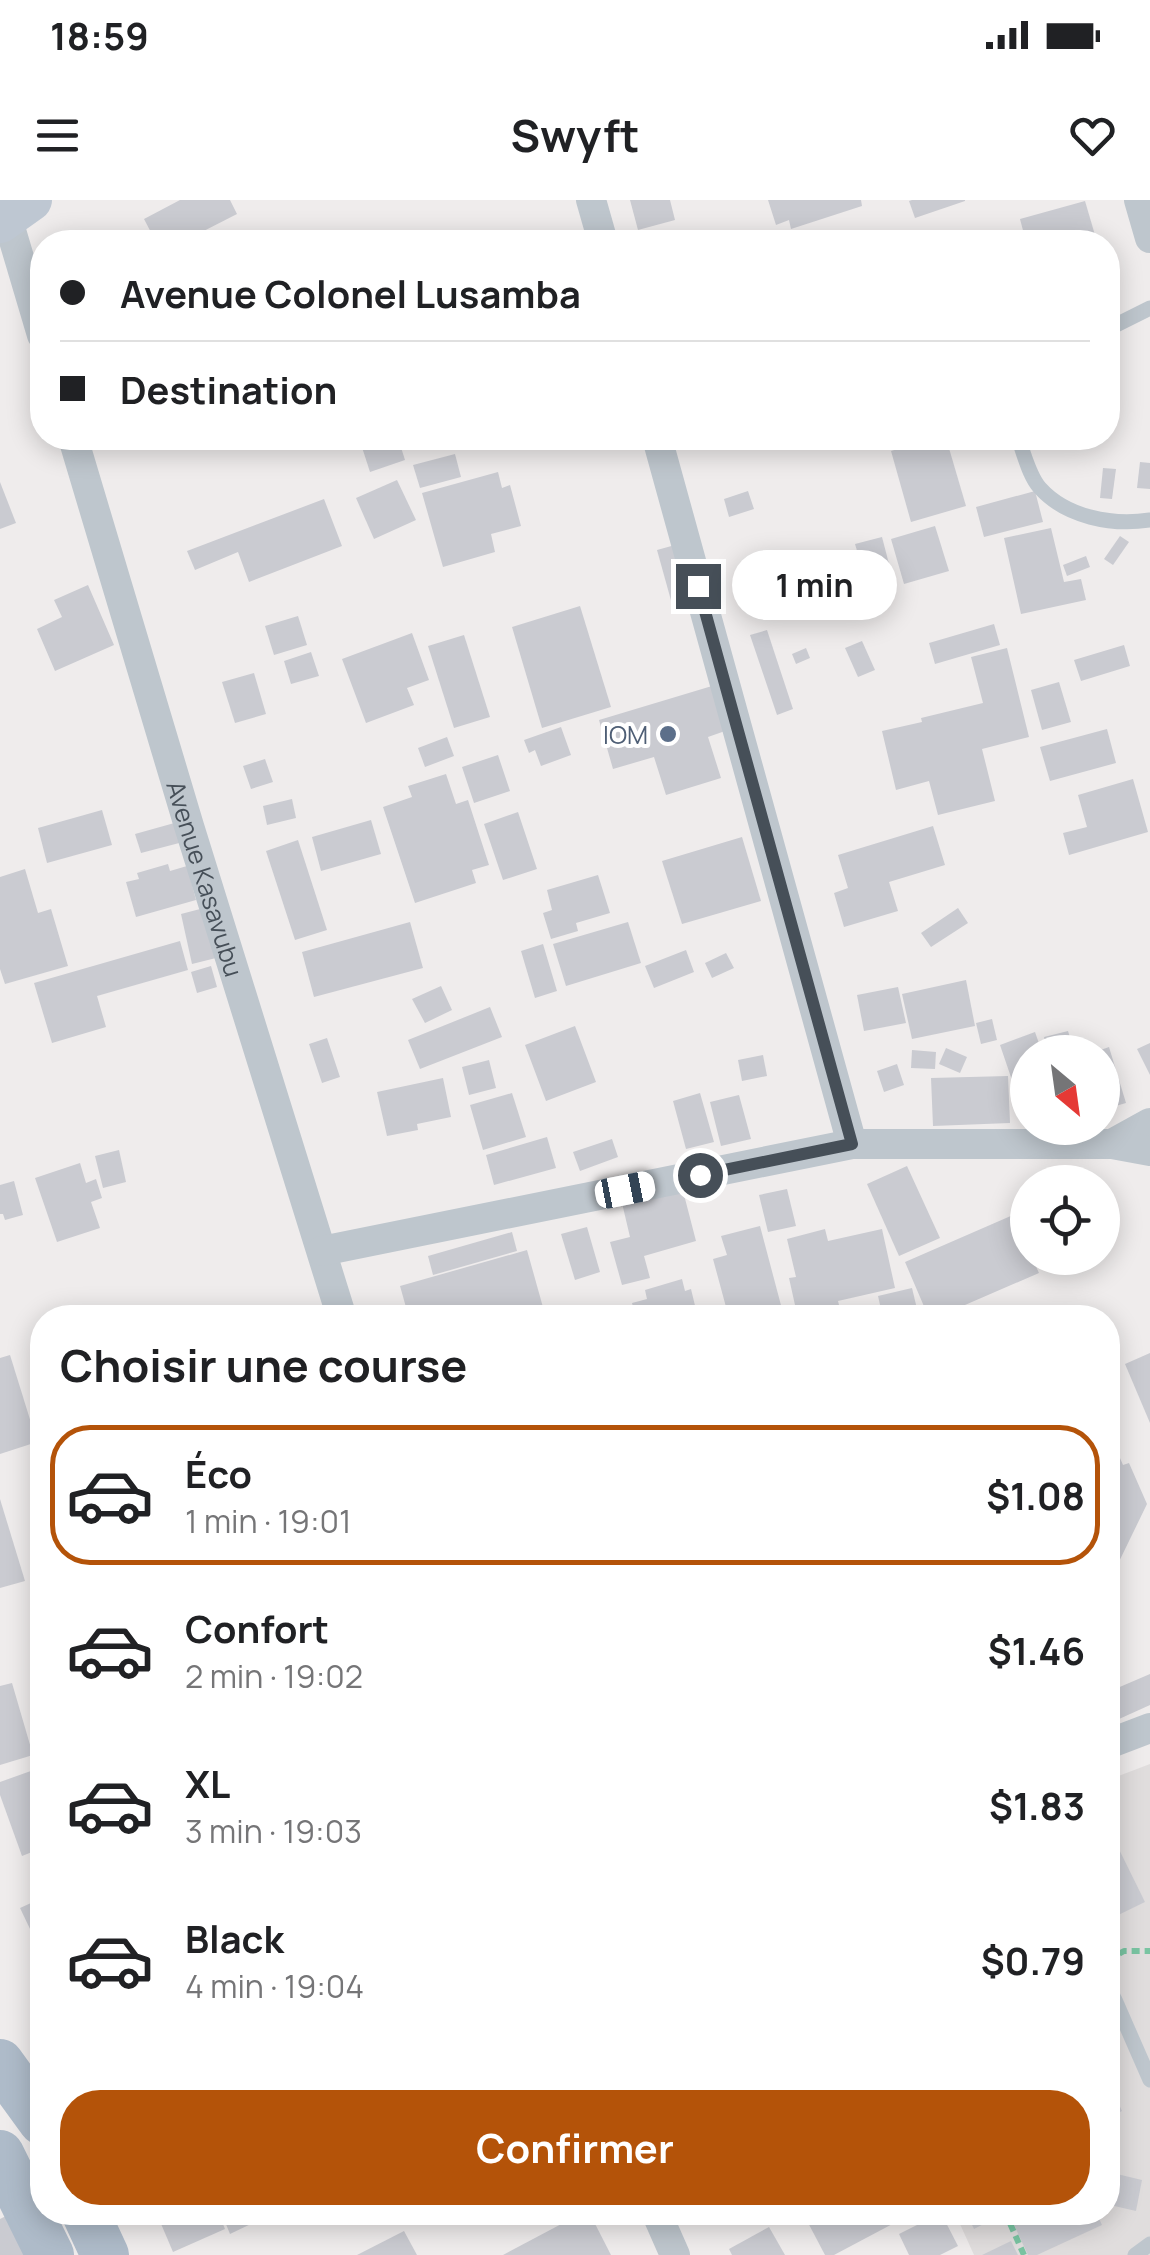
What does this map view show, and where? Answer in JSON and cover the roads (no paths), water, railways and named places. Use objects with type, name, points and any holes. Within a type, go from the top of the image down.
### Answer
[{"type":"main road","points":[[0,2063],[30,2105]]},
{"type":"main road","points":[[0,2154],[30,2215]]},
{"type":"main road","points":[[35,2225],[50,2255]]},
{"type":"main road","points":[[91,2225],[105,2255]]},
{"type":"street","points":[[591,200],[600,230]]},
{"type":"street","points":[[1139,200],[1150,238]]},
{"type":"street","points":[[13,213],[30,285]]},
{"type":"street","name":"Avenue Kasavubu","points":[[77,450],[338,1305]]},
{"type":"street","points":[[660,450],[852,1144]]},
{"type":"street","points":[[1120,1140],[1150,1123]]},
{"type":"street","points":[[322,1252],[852,1144],[1010,1144]]},
{"type":"street","points":[[1117,1145],[1150,1152]]},
{"type":"street","points":[[1120,1739],[1150,1728]]},
{"type":"street","points":[[0,2139],[30,2127]]},
{"type":"street","points":[[662,2225],[675,2255]]},
{"type":"lane","points":[[1120,324],[1150,308]]},
{"type":"lane","points":[[1023,450],[1038,486],[1066,510],[1116,522],[1150,520]]},
{"type":"lane","points":[[1120,2014],[1150,2080]]},
{"type":"lane","points":[[1136,2255],[1150,2244]]},
{"type":"place","name":"IOM","points":[[668,734]]}]
